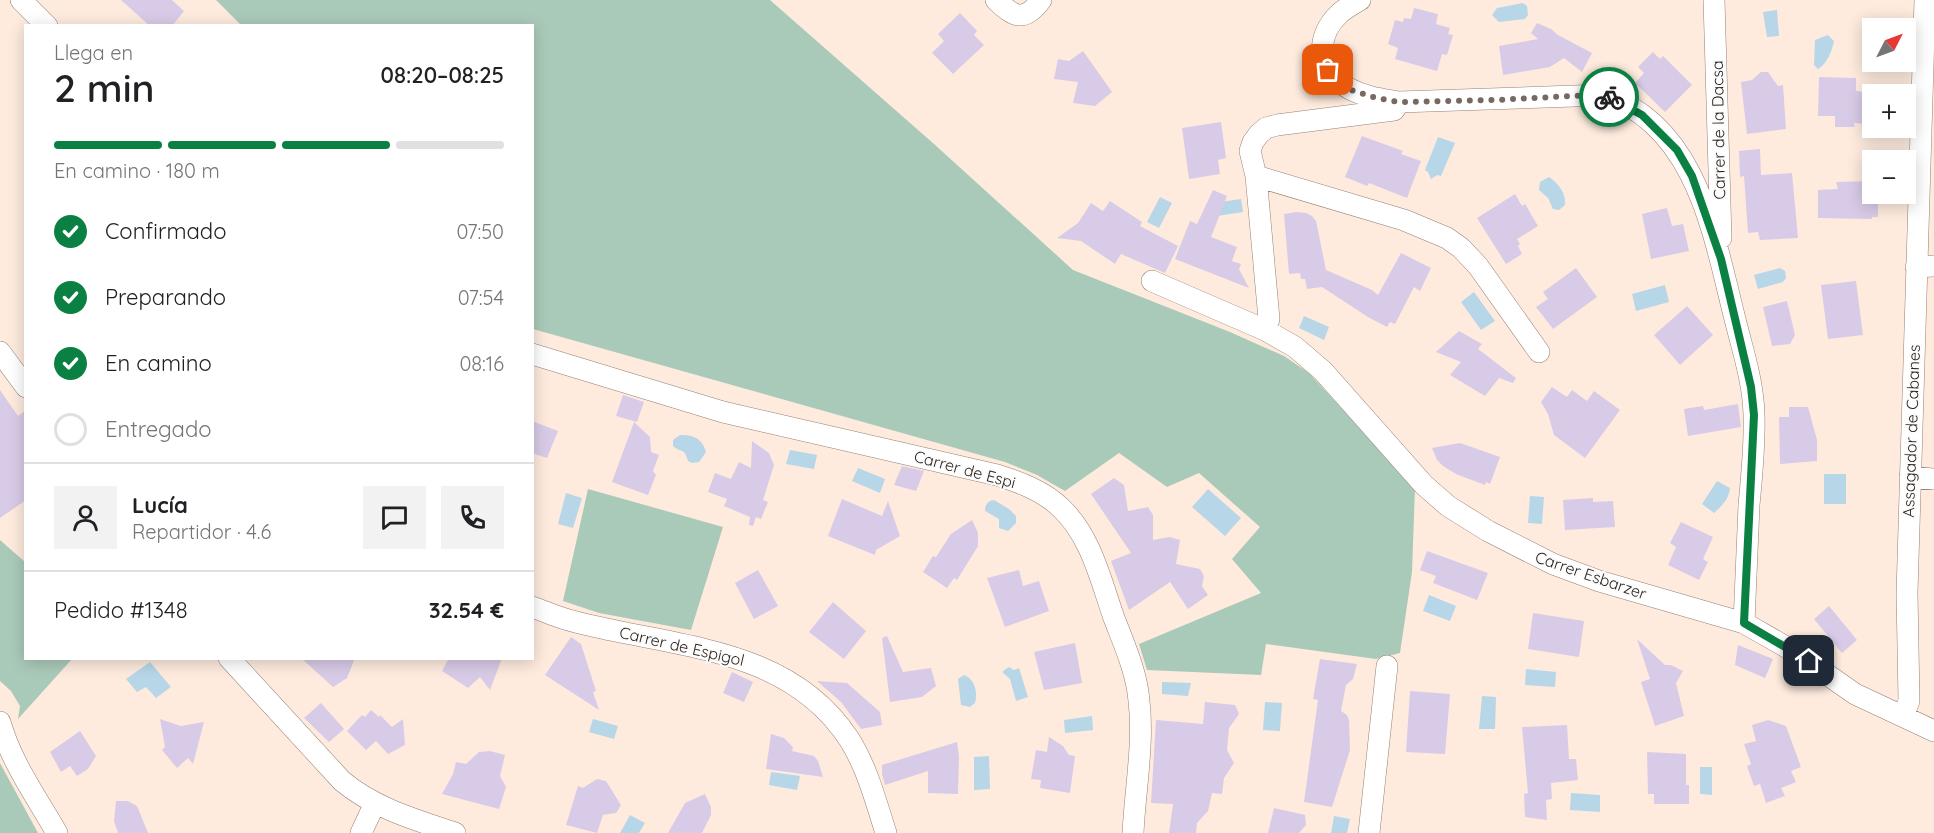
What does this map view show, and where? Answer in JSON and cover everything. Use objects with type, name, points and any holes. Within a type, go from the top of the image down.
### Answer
[{"type":"street","points":[[21,0],[45,24]]},
{"type":"street","points":[[996,0],[1015,15],[1024,15],[1039,4]]},
{"type":"street","name":"Carrer de la Dacsa","points":[[1360,0],[1341,12],[1328,28],[1323,40],[1324,61],[1328,70],[1351,90],[1399,102],[1604,95],[1616,99],[1642,115],[1667,139],[1683,160],[1698,192],[1721,259],[1751,387],[1754,415],[1744,623]]},
{"type":"street","name":"Carrer de la Dacsa","points":[[1714,0],[1721,259]]},
{"type":"street","name":"Assagador de Cabanes","points":[[1904,716],[1909,701],[1907,593],[1910,477],[1925,267],[1927,145],[1925,0]]},
{"type":"street","points":[[1265,330],[1269,319],[1256,176],[1250,152],[1253,142],[1266,128],[1276,125],[1394,110],[1399,102]]},
{"type":"street","points":[[1256,176],[1404,220],[1447,238],[1461,248],[1478,266],[1539,352]]},
{"type":"street","name":"Carrer Esbarzer","points":[[1152,281],[1265,330],[1295,347],[1315,362],[1424,485],[1448,506],[1488,531],[1553,564],[1599,581],[1744,623],[1795,652],[1855,694],[1934,731]]},
{"type":"street","points":[[0,352],[24,384]]},
{"type":"street","name":"Carrer de Espi","points":[[534,355],[723,412],[1019,482],[1054,502],[1072,520],[1090,551],[1136,685],[1140,719],[1133,833]]},
{"type":"street","points":[[1910,477],[1934,479]]},
{"type":"street","name":"Carrer de Espigol","points":[[534,607],[582,623],[738,658],[779,675],[803,690],[822,706],[850,740],[861,761],[886,833]]},
{"type":"street","points":[[231,660],[342,781],[375,803],[455,833]]},
{"type":"street","points":[[1369,833],[1387,666]]},
{"type":"street","points":[[0,722],[3,734],[27,782],[57,833]]},
{"type":"street","points":[[361,833],[375,803]]},
{"type":"green space","points":[[216,0],[770,0],[1073,270],[1230,332],[1284,356],[1309,373],[1415,488],[1412,572],[1400,653],[1376,659],[1266,644],[1261,675],[1147,670],[1139,644],[1261,593],[1232,559],[1260,527],[1199,473],[1167,487],[1119,453],[1065,491],[1037,475],[1005,462],[534,329],[534,24],[240,24]]},
{"type":"green space","points":[[588,489],[723,527],[691,630],[599,613],[563,601]]},
{"type":"green space","points":[[0,540],[24,561],[24,660],[71,660],[18,719],[20,706],[11,691],[0,681]]},
{"type":"green space","points":[[0,763],[38,833],[0,833]]},
{"type":"water","points":[[1523,3],[1527,6],[1528,15],[1525,19],[1499,22],[1492,15],[1497,8]]},
{"type":"water","points":[[1777,10],[1779,36],[1767,37],[1763,12]]},
{"type":"water","points":[[1828,35],[1834,41],[1833,45],[1826,61],[1818,69],[1814,65],[1815,40]]},
{"type":"water","points":[[1438,137],[1455,143],[1441,176],[1437,175],[1431,179],[1425,170]]},
{"type":"water","points":[[1549,177],[1563,193],[1565,205],[1559,210],[1553,209],[1548,198],[1539,190],[1540,182]]},
{"type":"water","points":[[1160,197],[1172,203],[1159,228],[1147,222]]},
{"type":"water","points":[[1241,199],[1243,212],[1217,216],[1214,203]]},
{"type":"water","points":[[1780,268],[1785,271],[1786,278],[1783,282],[1758,289],[1754,275]]},
{"type":"water","points":[[1665,285],[1669,302],[1636,311],[1632,294]]},
{"type":"water","points":[[1474,292],[1495,321],[1481,330],[1461,302]]},
{"type":"water","points":[[1304,316],[1329,327],[1324,340],[1299,328]]},
{"type":"water","points":[[680,435],[689,435],[700,441],[706,452],[699,462],[688,461],[684,452],[673,446],[673,440]]},
{"type":"water","points":[[790,450],[817,455],[814,469],[786,464]]},
{"type":"water","points":[[858,468],[885,479],[880,493],[852,481]]},
{"type":"water","points":[[1824,474],[1846,474],[1846,504],[1824,504]]},
{"type":"water","points":[[1717,481],[1730,488],[1725,502],[1714,513],[1702,504]]},
{"type":"water","points":[[1208,489],[1241,518],[1225,536],[1192,507]]},
{"type":"water","points":[[566,493],[582,498],[573,528],[558,524]]},
{"type":"water","points":[[1530,496],[1544,497],[1542,524],[1528,523]]},
{"type":"water","points":[[994,500],[1016,516],[1016,523],[1008,531],[999,528],[999,519],[985,511],[987,503]]},
{"type":"water","points":[[1429,595],[1456,606],[1450,621],[1423,611]]},
{"type":"water","points":[[150,662],[171,687],[156,698],[146,687],[137,692],[126,679]]},
{"type":"water","points":[[1009,667],[1014,670],[1019,668],[1028,697],[1016,701],[1010,679],[1003,673]]},
{"type":"water","points":[[1526,669],[1556,672],[1555,687],[1525,685]]},
{"type":"water","points":[[964,675],[971,680],[976,691],[975,703],[970,707],[961,705],[958,679]]},
{"type":"water","points":[[1162,682],[1191,683],[1188,696],[1162,694]]},
{"type":"water","points":[[1482,696],[1496,697],[1495,729],[1479,729]]},
{"type":"water","points":[[1265,702],[1282,703],[1280,731],[1263,730]]},
{"type":"water","points":[[1092,716],[1093,730],[1065,733],[1064,720]]},
{"type":"water","points":[[593,719],[618,726],[614,739],[589,732]]},
{"type":"water","points":[[989,756],[990,789],[974,790],[974,757]]},
{"type":"water","points":[[1700,767],[1712,767],[1712,795],[1700,794]]},
{"type":"water","points":[[771,772],[800,776],[797,790],[769,785]]},
{"type":"water","points":[[1571,793],[1600,795],[1600,812],[1570,810]]},
{"type":"water","points":[[630,815],[645,823],[639,833],[620,833]]},
{"type":"water","points":[[1334,816],[1350,819],[1347,833],[1331,833]]},
{"type":"building","points":[[121,0],[172,0],[184,11],[174,24],[148,24]]},
{"type":"building","points":[[1414,8],[1438,14],[1436,24],[1450,28],[1448,34],[1453,35],[1447,55],[1442,54],[1437,71],[1395,59],[1398,48],[1388,44],[1395,20],[1403,22],[1404,18],[1411,19]]},
{"type":"building","points":[[960,13],[977,31],[974,35],[984,45],[953,74],[932,53],[944,41],[938,34]]},
{"type":"building","points":[[1537,23],[1592,53],[1582,72],[1564,58],[1550,67],[1503,75],[1499,46],[1538,39],[1531,33]]},
{"type":"building","points":[[1083,51],[1112,92],[1095,106],[1073,103],[1078,82],[1054,79],[1058,59],[1069,61]]},
{"type":"building","points":[[1653,52],[1660,59],[1663,56],[1692,85],[1665,112],[1635,83],[1644,73],[1638,67]]},
{"type":"building","points":[[1761,72],[1768,72],[1778,86],[1783,85],[1786,129],[1747,134],[1741,82],[1752,80]]},
{"type":"building","points":[[1819,77],[1856,78],[1856,91],[1862,91],[1862,124],[1854,123],[1855,127],[1835,127],[1835,116],[1818,116]]},
{"type":"building","points":[[1221,122],[1226,158],[1218,160],[1220,174],[1189,179],[1182,128]]},
{"type":"building","points":[[1362,136],[1403,151],[1401,154],[1421,161],[1407,198],[1369,183],[1367,186],[1345,177]]},
{"type":"building","points":[[1760,149],[1761,175],[1792,173],[1798,238],[1760,240],[1758,232],[1748,233],[1744,176],[1740,177],[1739,151]]},
{"type":"building","points":[[1862,181],[1862,204],[1878,204],[1878,217],[1872,217],[1872,219],[1818,218],[1818,190],[1838,189],[1836,182]]},
{"type":"building","points":[[1213,190],[1227,196],[1211,237],[1237,247],[1232,261],[1241,264],[1239,269],[1249,288],[1175,259],[1190,221],[1197,224]]},
{"type":"building","points":[[1515,194],[1522,206],[1525,204],[1538,226],[1517,239],[1522,254],[1506,264],[1477,218]]},
{"type":"building","points":[[1110,201],[1142,222],[1140,226],[1178,246],[1165,273],[1121,254],[1115,264],[1081,241],[1057,238],[1078,223],[1091,203],[1103,211]]},
{"type":"building","points":[[1667,208],[1672,226],[1683,224],[1689,251],[1651,259],[1642,214]]},
{"type":"building","points":[[1306,213],[1316,221],[1326,270],[1372,290],[1378,295],[1401,253],[1431,268],[1420,291],[1414,287],[1395,324],[1390,322],[1387,327],[1322,287],[1307,289],[1305,279],[1301,279],[1300,273],[1289,274],[1284,214]]},
{"type":"building","points":[[1576,268],[1597,297],[1553,329],[1536,307],[1548,299],[1543,292]]},
{"type":"building","points":[[1856,281],[1863,335],[1828,339],[1821,285]]},
{"type":"building","points":[[1787,301],[1795,335],[1790,344],[1772,346],[1763,307]]},
{"type":"building","points":[[1687,306],[1713,335],[1680,365],[1654,335]]},
{"type":"building","points":[[1459,331],[1482,344],[1478,349],[1516,378],[1513,383],[1499,378],[1485,396],[1450,375],[1461,362],[1436,352]]},
{"type":"building","points":[[1552,387],[1567,397],[1572,390],[1587,401],[1594,391],[1620,410],[1585,458],[1554,435],[1548,414],[1541,402]]},
{"type":"building","points":[[0,390],[18,416],[24,412],[24,501],[0,518]]},
{"type":"building","points":[[623,395],[644,402],[637,422],[616,416]]},
{"type":"building","points":[[1738,404],[1741,427],[1688,436],[1684,409],[1703,406],[1704,410]]},
{"type":"building","points":[[1789,407],[1808,407],[1817,440],[1817,461],[1780,464],[1779,417],[1789,417]]},
{"type":"building","points":[[534,422],[558,431],[547,458],[534,454]]},
{"type":"building","points":[[634,422],[650,437],[651,452],[659,455],[653,471],[656,475],[648,495],[612,482]]},
{"type":"building","points":[[752,441],[769,453],[774,465],[763,500],[768,502],[761,519],[756,517],[753,526],[749,525],[750,517],[724,506],[727,499],[708,492],[715,473],[731,479],[739,462],[751,468]]},
{"type":"building","points":[[1460,443],[1500,457],[1490,484],[1486,482],[1485,485],[1456,474],[1437,460],[1432,448]]},
{"type":"building","points":[[902,466],[924,471],[916,491],[894,485]]},
{"type":"building","points":[[1114,478],[1124,485],[1128,511],[1148,507],[1153,515],[1153,540],[1170,537],[1180,540],[1176,564],[1200,569],[1204,576],[1202,586],[1208,595],[1188,609],[1170,582],[1129,610],[1111,561],[1131,553],[1091,494]]},
{"type":"building","points":[[1593,498],[1593,502],[1613,501],[1615,527],[1565,530],[1563,500]]},
{"type":"building","points":[[842,499],[882,516],[888,501],[900,536],[876,550],[875,555],[828,536]]},
{"type":"building","points":[[972,520],[978,533],[978,546],[957,580],[954,578],[947,588],[923,572],[951,534]]},
{"type":"building","points":[[1681,522],[1713,537],[1703,559],[1708,562],[1699,580],[1668,565],[1676,547],[1670,543]]},
{"type":"building","points":[[1427,551],[1488,573],[1477,600],[1433,583],[1436,576],[1420,570]]},
{"type":"building","points":[[758,570],[778,606],[754,619],[735,583]]},
{"type":"building","points":[[1019,570],[1023,586],[1039,581],[1049,611],[1005,627],[987,578]]},
{"type":"building","points":[[833,602],[866,631],[844,659],[809,632]]},
{"type":"building","points":[[1829,606],[1857,640],[1842,653],[1814,619]]},
{"type":"building","points":[[1533,613],[1584,621],[1579,657],[1528,649]]},
{"type":"building","points":[[887,636],[903,672],[931,668],[936,686],[922,697],[890,702],[882,638]]},
{"type":"building","points":[[571,637],[581,644],[596,691],[593,692],[599,710],[545,675]]},
{"type":"building","points":[[1637,639],[1665,665],[1671,665],[1683,671],[1676,683],[1684,716],[1655,726],[1641,682],[1650,679]]},
{"type":"building","points":[[1075,643],[1082,683],[1044,690],[1034,652]]},
{"type":"building","points":[[1738,645],[1773,659],[1765,678],[1735,665]]},
{"type":"building","points":[[1320,659],[1357,664],[1353,679],[1346,685],[1341,711],[1347,715],[1349,720],[1350,750],[1332,807],[1304,802],[1318,700],[1313,699]]},
{"type":"building","points":[[303,660],[354,660],[347,678],[333,687]]},
{"type":"building","points":[[448,660],[501,660],[490,690],[480,677],[468,688],[442,671]]},
{"type":"building","points":[[732,672],[753,682],[744,702],[723,693]]},
{"type":"building","points":[[817,681],[847,683],[880,712],[882,725],[861,729],[841,702]]},
{"type":"building","points":[[1410,691],[1450,694],[1445,754],[1406,752]]},
{"type":"building","points":[[1205,702],[1235,705],[1239,714],[1229,728],[1227,750],[1234,763],[1224,778],[1222,794],[1212,793],[1208,811],[1197,823],[1196,833],[1169,833],[1173,804],[1151,803],[1156,720],[1203,724]]},
{"type":"building","points":[[321,703],[344,729],[329,742],[304,718]]},
{"type":"building","points":[[371,710],[392,727],[403,719],[405,745],[388,754],[376,741],[366,750],[347,731],[362,715],[365,717]]},
{"type":"building","points":[[160,719],[181,726],[204,722],[193,764],[188,758],[177,768],[162,750],[165,747]]},
{"type":"building","points":[[1768,720],[1786,726],[1801,767],[1791,771],[1796,782],[1781,788],[1785,796],[1766,803],[1760,784],[1754,786],[1747,766],[1751,764],[1744,744],[1756,741],[1752,725]]},
{"type":"building","points":[[1567,725],[1569,759],[1576,759],[1578,780],[1551,783],[1552,799],[1546,800],[1547,820],[1525,817],[1524,794],[1528,793],[1522,727]]},
{"type":"building","points":[[80,731],[96,756],[88,769],[77,776],[70,766],[61,772],[50,752]]},
{"type":"building","points":[[771,734],[784,738],[793,747],[792,751],[814,756],[823,777],[766,769]]},
{"type":"building","points":[[1049,737],[1063,746],[1069,755],[1075,756],[1070,793],[1040,788],[1041,780],[1031,779],[1036,750],[1047,752]]},
{"type":"building","points":[[957,742],[958,794],[928,793],[928,771],[885,785],[882,765]]},
{"type":"building","points":[[490,751],[505,755],[500,776],[506,787],[499,809],[442,794],[453,774],[456,762],[466,764],[479,752]]},
{"type":"building","points":[[1647,752],[1686,754],[1686,785],[1689,785],[1689,804],[1654,804],[1654,794],[1648,794]]},
{"type":"building","points":[[597,779],[606,781],[621,805],[616,813],[603,815],[597,833],[566,825],[578,786],[583,788]]},
{"type":"building","points":[[705,794],[711,807],[711,815],[702,833],[668,833],[685,803]]},
{"type":"building","points":[[116,801],[128,801],[137,806],[148,833],[118,833],[114,821]]},
{"type":"building","points":[[1274,808],[1305,815],[1306,825],[1299,833],[1268,833]]},
{"type":"way so far","points":[[1328,70],[1341,84],[1351,90],[1399,102],[1590,95],[1609,97]]},
{"type":"route","points":[[1609,97],[1642,115],[1667,139],[1683,160],[1698,192],[1721,259],[1753,401],[1753,457],[1744,623],[1809,661]]}]
